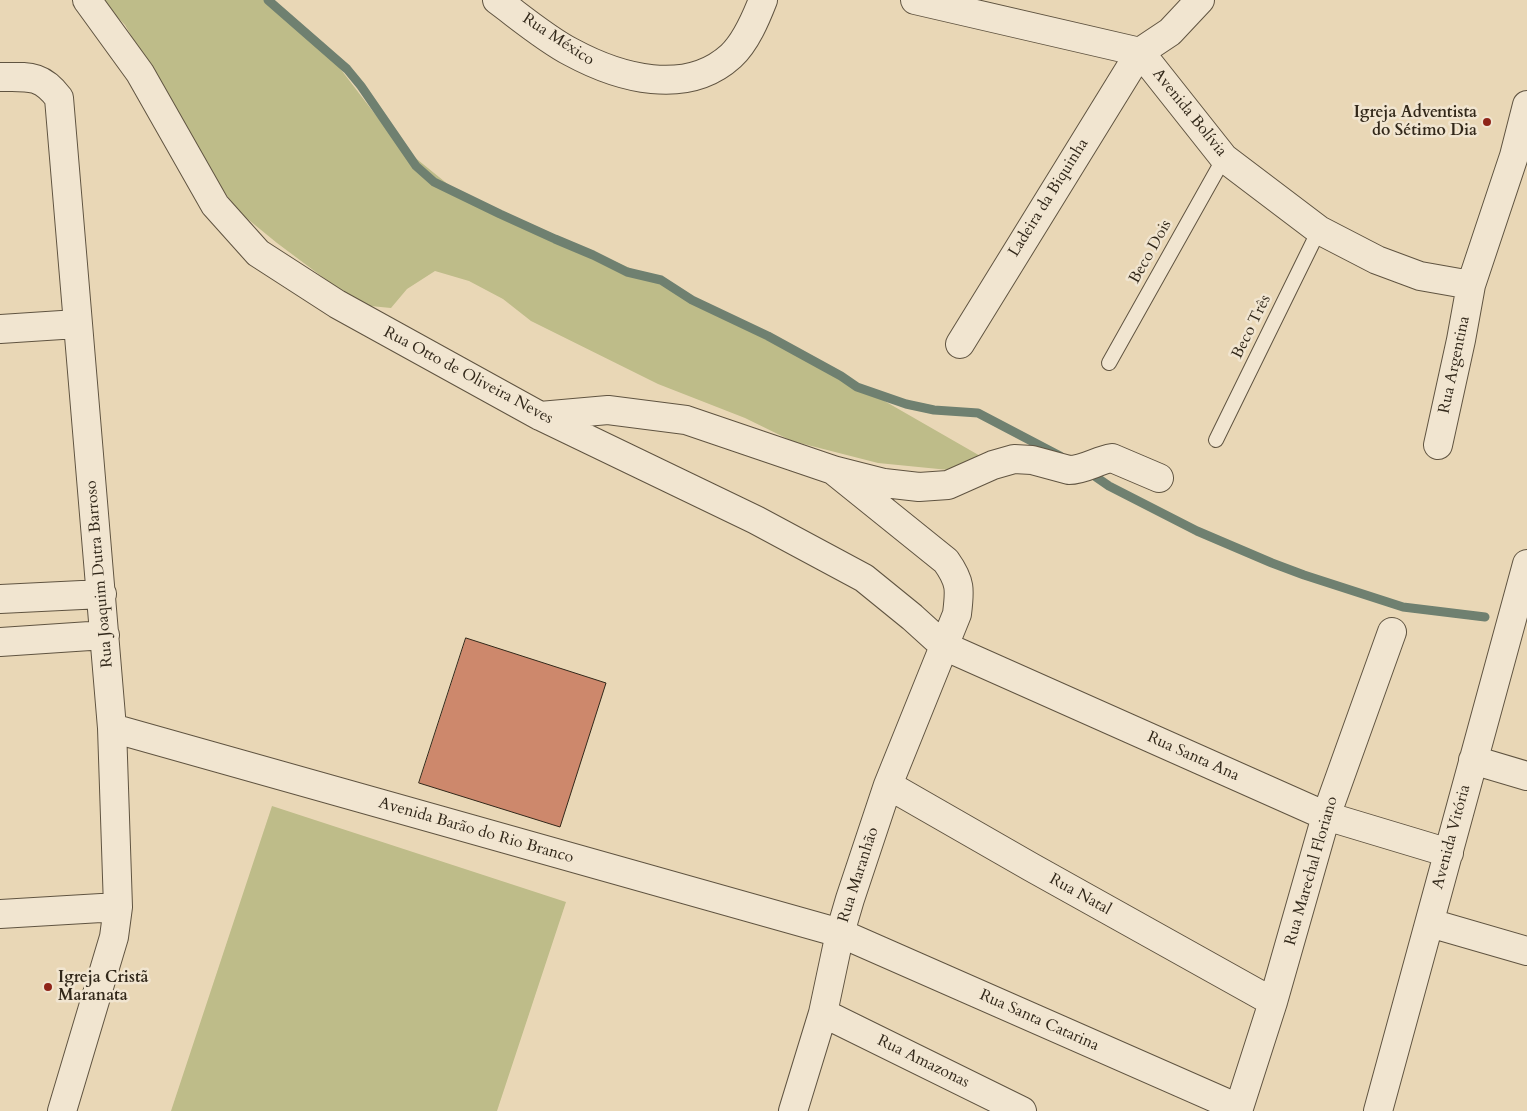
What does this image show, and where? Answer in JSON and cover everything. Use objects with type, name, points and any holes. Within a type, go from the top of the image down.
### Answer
[{"type":"street","name":"Rua Otto de Oliveira Neves","points":[[87,0],[140,74],[215,205],[258,253],[337,304],[540,416],[756,520],[864,578],[944,646]]},
{"type":"street","name":"Rua México","points":[[497,0],[569,51],[600,67],[630,76],[659,80],[689,78],[712,70],[732,55],[753,24],[762,0]]},
{"type":"street","name":"Avenida Bolívia","points":[[915,0],[1140,52],[1224,158],[1320,230],[1377,260],[1420,276],[1471,285]]},
{"type":"street","points":[[1140,52],[1170,32],[1200,0]]},
{"type":"street","name":"Ladeira da Biquinha","points":[[960,344],[1140,52]]},
{"type":"street","name":"Rua Joaquim Dutra Barroso","points":[[0,77],[39,79],[50,86],[59,98],[112,728],[118,907],[114,937],[62,1111]]},
{"type":"street","name":"Rua Argentina","points":[[1438,445],[1471,285],[1514,156],[1527,105]]},
{"type":"street","points":[[0,329],[77,324]]},
{"type":"street","points":[[540,416],[608,410],[686,420],[833,470],[884,483],[920,487],[948,485],[993,465],[1014,459],[1032,460],[1075,470],[1112,458],[1159,478]]},
{"type":"street","name":"Rua Maranhão","points":[[793,1111],[823,1014],[840,934],[888,785],[957,614],[960,593],[956,575],[946,561],[833,470]]},
{"type":"street","name":"Avenida Vitória","points":[[1378,1111],[1527,564]]},
{"type":"street","points":[[0,599],[102,594]]},
{"type":"street","name":"Rua Marechal Floriano","points":[[1238,1109],[1273,1002],[1326,816],[1392,632]]},
{"type":"street","points":[[0,642],[105,635]]},
{"type":"street","name":"Rua Santa Ana","points":[[944,646],[1326,816],[1448,853]]},
{"type":"street","name":"Avenida Barão do Rio Branco","points":[[112,728],[840,934]]},
{"type":"street","points":[[1473,760],[1527,776]]},
{"type":"street","name":"Rua Natal","points":[[888,785],[1273,1002]]},
{"type":"street","points":[[0,914],[118,907]]},
{"type":"street","points":[[1430,923],[1527,951]]},
{"type":"street","name":"Rua Santa Catarina","points":[[840,934],[1238,1109]]},
{"type":"street","name":"Rua Amazonas","points":[[823,1014],[1022,1111]]},
{"type":"lane","name":"Beco Dois","points":[[1109,363],[1224,158]]},
{"type":"lane","name":"Beco Três","points":[[1216,440],[1320,230]]},
{"type":"shaded area","points":[[101,0],[273,0],[339,67],[397,143],[455,190],[661,282],[881,399],[982,457],[969,472],[878,463],[792,441],[745,418],[658,384],[531,321],[503,299],[469,281],[435,271],[407,289],[391,308],[360,305],[239,212],[209,171],[125,25]]},
{"type":"shaded area","points":[[272,806],[566,902],[497,1111],[171,1111]]},
{"type":"building","points":[[466,638],[606,683],[560,827],[419,783]]},
{"type":"waterway","points":[[268,0],[347,69],[361,86],[416,166],[434,182],[627,272],[661,280],[692,300],[768,336],[841,376],[857,387],[906,404],[934,410],[978,413],[1060,456]]},
{"type":"waterway","points":[[1096,477],[1109,486],[1197,531],[1304,575],[1403,607],[1485,617]]},
{"type":"place","name":"Igreja Adventista do Sétimo Dia","points":[[1487,122]]},
{"type":"place","name":"Igreja Cristã Maranata","points":[[48,987]]}]
